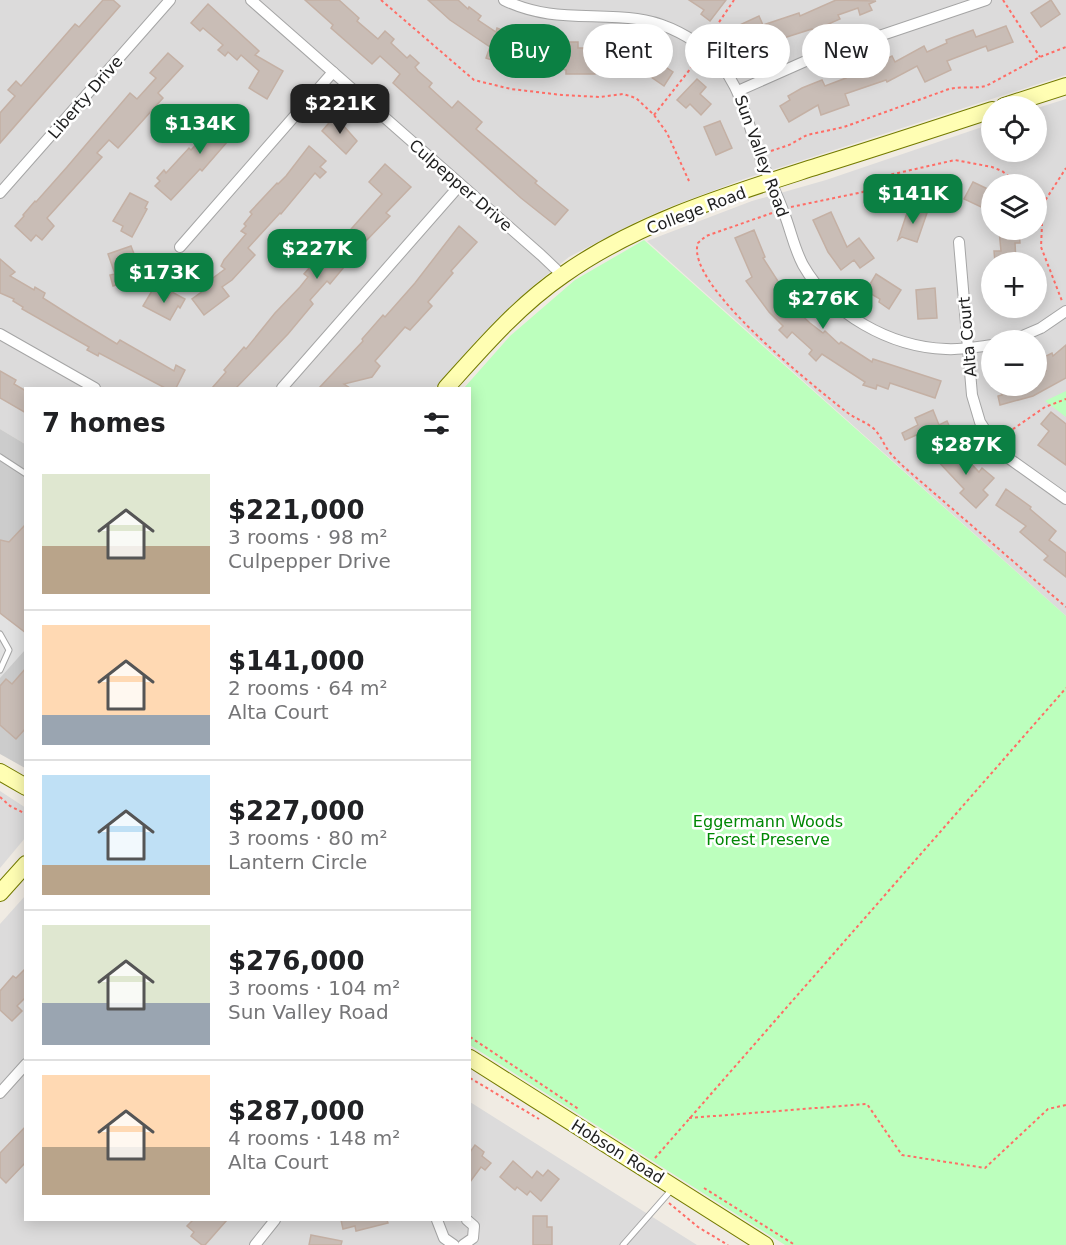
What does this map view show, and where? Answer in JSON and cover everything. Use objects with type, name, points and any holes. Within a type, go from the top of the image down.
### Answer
[{"type":"main road","points":[[1035,96],[1066,86]]},
{"type":"main road","name":"College Road","points":[[447,387],[502,326],[562,276],[605,249],[692,209],[770,181],[981,114]]},
{"type":"main road","points":[[0,772],[24,786]]},
{"type":"main road","points":[[0,893],[24,866]]},
{"type":"main road","name":"Hobson Road","points":[[471,1059],[669,1193],[765,1245]]},
{"type":"street","name":"Liberty Drive","points":[[0,193],[170,0]]},
{"type":"street","name":"Culpepper Drive","points":[[251,0],[542,255],[562,276]]},
{"type":"street","name":"Sun Valley Road","points":[[504,0],[525,9],[553,16],[647,21],[685,36]]},
{"type":"street","points":[[738,91],[808,60],[986,0]]},
{"type":"street","points":[[180,247],[333,72]]},
{"type":"street","name":"Sun Valley Road","points":[[730,78],[738,91],[757,150],[805,267],[822,290],[860,322],[896,340],[931,348],[981,346]]},
{"type":"street","points":[[283,387],[460,185]]},
{"type":"street","name":"Alta Court","points":[[959,242],[972,396],[980,422],[993,442],[1007,457],[1066,499]]},
{"type":"street","points":[[1036,330],[1066,311]]},
{"type":"street","points":[[0,334],[93,387]]},
{"type":"street","points":[[0,1093],[24,1066]]},
{"type":"street","points":[[255,1245],[274,1221]]},
{"type":"street","points":[[436,1221],[444,1238],[454,1245]]},
{"type":"street","points":[[463,1245],[473,1238],[474,1226],[468,1221]]},
{"type":"lane","points":[[0,457],[24,473]]},
{"type":"lane","points":[[0,634],[9,650],[0,670]]},
{"type":"lane","points":[[623,1245],[669,1193]]},
{"type":"path","points":[[381,0],[474,80],[511,89],[562,95],[600,97],[628,95],[636,98],[654,115],[667,133],[689,181]]},
{"type":"path","points":[[718,24],[734,0]]},
{"type":"path","points":[[1003,0],[1040,57]]},
{"type":"path","points":[[771,151],[789,145],[807,135],[844,128],[949,89],[986,86],[1040,57],[1066,47]]},
{"type":"path","points":[[654,115],[685,76]]},
{"type":"path","points":[[1047,198],[1066,168]]},
{"type":"path","points":[[1041,240],[1041,247],[1057,284],[1060,297],[1066,306]]},
{"type":"path","points":[[993,442],[1045,407],[1066,399]]},
{"type":"path","points":[[654,1158],[1066,688]]},
{"type":"path","points":[[0,797],[10,806],[24,813]]},
{"type":"path","points":[[471,1038],[588,1116]]},
{"type":"path","points":[[471,1079],[540,1120]]},
{"type":"path","points":[[689,1118],[867,1104],[902,1155],[985,1168],[1048,1109],[1066,1105]]},
{"type":"path","points":[[704,1188],[795,1245]]},
{"type":"path","points":[[669,1193],[698,1227],[728,1245]]},
{"type":"shaded area","points":[[0,0],[1066,0],[1066,75],[1001,96],[981,96],[981,102],[744,179],[638,221],[569,257],[534,285],[478,339],[436,387],[24,387],[24,443],[0,429]]},
{"type":"shaded area","points":[[1066,99],[1066,616],[647,241],[752,201],[826,180],[981,127],[981,162],[1047,162],[1047,105]]},
{"type":"shaded area","points":[[0,429],[24,443],[24,767],[0,754]]},
{"type":"shaded area","points":[[0,610],[24,632],[24,651],[0,678]]},
{"type":"shaded area","points":[[0,791],[24,807],[24,839],[0,868]]},
{"type":"shaded area","points":[[24,897],[24,1221],[471,1221],[471,1103],[697,1245],[0,1245],[0,924]]},
{"type":"green space","name":"Eggermann Woods Forest Preserve","points":[[644,240],[1066,616],[1066,1245],[785,1245],[471,1046],[471,387],[465,387],[510,336],[575,280]]},
{"type":"green space","points":[[1066,391],[1066,417],[1045,401]]},
{"type":"building","points":[[103,0],[113,0],[120,6],[0,143],[0,113],[15,96],[8,90],[16,81],[21,86],[75,24],[79,27]]},
{"type":"building","points":[[305,0],[339,0],[359,18],[357,21],[378,39],[385,31],[394,39],[391,43],[407,58],[410,55],[419,63],[415,67],[432,83],[429,87],[452,108],[458,101],[482,122],[476,129],[568,210],[555,225],[521,198],[393,83],[400,74],[380,56],[372,64],[331,28],[333,25]]},
{"type":"building","points":[[428,0],[458,0],[481,16],[478,20],[489,27],[489,46],[450,20]]},
{"type":"building","points":[[689,0],[726,0],[710,21],[701,14],[704,10]]},
{"type":"building","points":[[836,0],[876,1],[869,4],[872,10],[860,15],[858,8],[838,15],[840,19],[829,24],[802,24],[802,32],[790,36],[790,24],[766,24],[799,13],[800,16]]},
{"type":"building","points":[[1051,0],[1060,14],[1041,27],[1031,13]]},
{"type":"building","points":[[208,4],[259,51],[255,55],[283,71],[267,99],[249,88],[259,71],[241,55],[237,60],[228,52],[225,56],[218,50],[223,45],[203,28],[200,31],[191,23]]},
{"type":"building","points":[[759,16],[763,24],[742,24]]},
{"type":"building","points":[[1006,26],[1013,42],[988,51],[986,46],[947,61],[951,70],[925,82],[917,66],[887,82],[886,80],[845,94],[849,105],[821,115],[818,105],[789,122],[780,106],[790,100],[788,96],[822,80],[825,86],[846,78],[890,78],[890,57],[892,56],[895,62],[924,46],[927,52],[947,43],[946,40],[973,30],[976,37]]},
{"type":"building","points":[[571,42],[578,42],[578,48],[583,48],[583,74],[571,74]]},
{"type":"building","points":[[168,53],[183,66],[158,93],[163,98],[118,148],[109,140],[97,153],[102,157],[47,218],[54,226],[42,240],[36,235],[31,241],[15,226],[23,215],[130,93],[137,99],[156,78],[150,73]]},
{"type":"building","points":[[652,78],[669,78],[664,86]]},
{"type":"building","points":[[697,79],[706,87],[700,94],[711,104],[701,115],[690,104],[686,108],[677,100]]},
{"type":"building","points":[[234,107],[247,119],[202,171],[200,169],[171,200],[155,186],[160,181],[157,178],[164,170],[166,173],[189,148],[191,150],[205,135],[207,137]]},
{"type":"building","points":[[335,116],[357,141],[346,154],[322,131]]},
{"type":"building","points":[[720,121],[732,148],[716,155],[704,127]]},
{"type":"building","points":[[309,146],[326,161],[320,167],[326,172],[320,178],[315,173],[281,214],[248,248],[255,255],[232,280],[222,287],[229,296],[204,315],[192,299],[207,288],[205,284],[225,269],[221,266],[224,260],[246,234],[241,231],[252,214],[250,212],[286,176]]},
{"type":"building","points":[[385,164],[411,187],[386,213],[390,216],[330,284],[327,281],[310,300],[313,304],[288,334],[237,387],[213,387],[244,347],[246,349],[300,287],[308,277],[304,274],[332,242],[337,245],[382,194],[369,182]]},
{"type":"building","points":[[948,177],[955,195],[930,205],[923,187]]},
{"type":"building","points":[[973,182],[981,186],[981,207],[964,199]]},
{"type":"building","points":[[130,193],[148,202],[145,208],[147,209],[132,237],[121,231],[123,226],[113,221]]},
{"type":"building","points":[[909,207],[927,213],[917,242],[902,237],[898,240]]},
{"type":"building","points":[[831,212],[847,247],[859,238],[874,258],[860,268],[854,260],[841,270],[828,252],[813,220]]},
{"type":"building","points":[[459,226],[477,242],[428,302],[432,306],[410,330],[405,327],[375,361],[380,366],[372,377],[344,384],[348,387],[320,387],[363,341],[362,339],[383,315],[385,317],[415,283]]},
{"type":"building","points":[[754,230],[765,257],[763,258],[783,289],[778,293],[810,323],[823,333],[825,331],[839,344],[841,342],[872,362],[873,359],[941,381],[935,398],[890,383],[888,389],[877,385],[876,389],[863,385],[865,382],[822,354],[816,361],[809,354],[812,350],[792,332],[787,338],[779,330],[783,326],[769,312],[746,281],[752,277],[735,238]]},
{"type":"building","points":[[1000,240],[1020,240],[1020,243],[1015,243],[1015,252],[994,251],[1001,251]]},
{"type":"building","points":[[131,246],[136,259],[132,261],[138,278],[113,286],[110,275],[115,274],[108,254]]},
{"type":"building","points":[[0,259],[15,272],[10,276],[34,290],[35,287],[45,293],[43,298],[117,344],[120,340],[174,371],[176,365],[185,370],[176,387],[163,387],[99,353],[98,356],[87,350],[89,347],[22,309],[23,307],[13,301],[14,299],[0,293]]},
{"type":"building","points":[[876,274],[901,290],[889,309],[879,302],[880,299],[866,291]]},
{"type":"building","points":[[935,288],[937,318],[918,319],[916,290]]},
{"type":"building","points":[[153,289],[168,298],[172,292],[185,299],[170,320],[143,306]]},
{"type":"building","points":[[1066,345],[1066,378],[1047,388],[1047,356],[1052,353],[1053,356]]},
{"type":"building","points":[[0,371],[16,380],[14,384],[24,390],[24,412],[0,398]]},
{"type":"building","points":[[998,396],[1033,396],[1000,405]]},
{"type":"building","points":[[933,410],[939,425],[947,421],[952,432],[926,444],[921,433],[905,440],[902,433],[918,425],[915,418]]},
{"type":"building","points":[[1051,412],[1066,424],[1066,465],[1038,445],[1049,431],[1041,424]]},
{"type":"building","points":[[946,446],[958,458],[962,454],[979,472],[982,468],[994,478],[983,490],[988,495],[976,508],[960,493],[964,489],[934,457]]},
{"type":"building","points":[[1006,489],[1031,507],[1030,509],[1056,531],[1049,540],[1066,553],[1066,577],[1044,560],[1048,556],[1020,532],[1026,526],[996,505]]},
{"type":"building","points":[[24,526],[24,631],[0,613],[0,540],[9,542]]},
{"type":"building","points":[[24,670],[24,730],[16,739],[0,725],[0,686],[6,679],[12,684]]},
{"type":"building","points":[[24,970],[24,999],[17,1006],[22,1011],[12,1021],[0,1010],[0,991],[13,976],[16,978]]},
{"type":"building","points":[[24,1128],[24,1164],[6,1183],[0,1177],[0,1153]]},
{"type":"building","points":[[475,1145],[484,1152],[482,1156],[491,1163],[485,1170],[481,1167],[471,1181],[471,1151]]},
{"type":"building","points":[[513,1161],[532,1178],[537,1171],[543,1176],[548,1170],[559,1179],[541,1201],[530,1191],[527,1195],[517,1187],[515,1190],[500,1177]]},
{"type":"building","points":[[533,1216],[547,1216],[547,1227],[552,1227],[552,1245],[533,1245]]},
{"type":"building","points":[[192,1221],[226,1221],[205,1245],[191,1236],[194,1232],[187,1226]]},
{"type":"building","points":[[341,1221],[387,1221],[388,1223],[356,1231],[355,1226],[343,1229]]},
{"type":"building","points":[[311,1235],[342,1241],[341,1245],[309,1245]]}]
